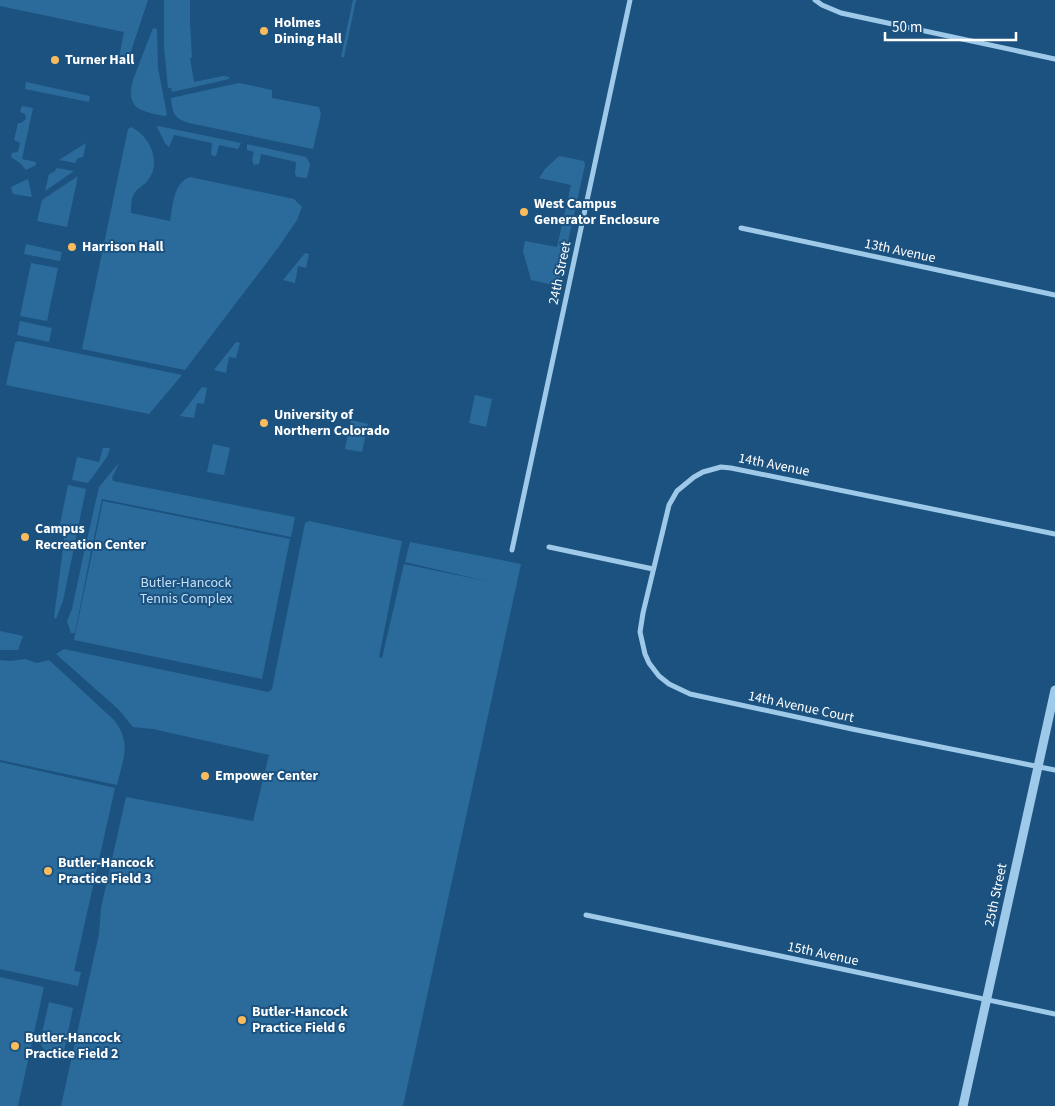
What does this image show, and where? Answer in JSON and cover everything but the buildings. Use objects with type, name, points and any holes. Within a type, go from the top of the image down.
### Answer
[{"type":"street","name":"24th Street","points":[[512,550],[630,0]]},
{"type":"street","points":[[815,0],[840,13],[1055,59]]},
{"type":"street","name":"13th Avenue","points":[[741,228],[1055,295]]},
{"type":"street","name":"14th Avenue","points":[[653,568],[669,505],[677,491],[703,472],[721,467],[1055,534]]},
{"type":"street","points":[[549,547],[653,568]]},
{"type":"street","name":"14th Avenue Court","points":[[653,568],[640,632],[649,663],[659,676],[669,684],[690,694],[1055,770]]},
{"type":"street","name":"25th Street","points":[[963,1106],[1055,690]]},
{"type":"street","name":"15th Avenue","points":[[586,915],[1055,1014]]},
{"type":"green space","points":[[0,0],[148,0],[127,63],[118,62],[124,32],[0,6]]},
{"type":"green space","points":[[164,0],[190,0],[192,57],[190,58],[194,82],[223,76],[229,77],[229,79],[172,92],[171,88],[168,88],[164,47]]},
{"type":"green space","points":[[353,0],[356,0],[344,57],[341,57]]},
{"type":"green space","points":[[153,28],[157,29],[158,68],[167,115],[164,116],[142,110],[133,103],[131,98],[133,80]]},
{"type":"green space","points":[[26,82],[90,96],[89,102],[25,89]]},
{"type":"green space","points":[[239,83],[272,90],[272,98],[319,107],[321,114],[313,149],[189,123],[177,117],[172,108],[171,98]]},
{"type":"green space","points":[[22,106],[33,108],[22,159],[36,162],[36,165],[26,170],[11,157],[12,153],[18,152],[20,143],[14,140],[18,123],[26,119],[25,114],[20,112]]},
{"type":"green space","points":[[158,126],[241,143],[238,149],[219,145],[216,156],[213,156],[211,154],[212,143],[174,135],[169,147],[165,143]]},
{"type":"green space","points":[[131,127],[138,131],[148,143],[152,150],[154,165],[148,180],[133,196],[131,213],[170,221],[177,190],[184,180],[190,177],[294,199],[302,207],[297,220],[278,248],[185,370],[82,349],[128,129]]},
{"type":"green space","points":[[86,143],[83,157],[78,158],[75,163],[59,160]]},
{"type":"green space","points":[[247,144],[306,157],[310,164],[307,178],[297,177],[295,174],[296,162],[261,154],[259,164],[254,165],[252,160],[254,152],[247,150]]},
{"type":"green space","points":[[559,156],[584,161],[585,165],[558,286],[531,280],[523,251],[525,241],[557,247],[571,185],[539,178],[545,169]]},
{"type":"green space","points":[[57,168],[74,171],[45,191],[49,174]]},
{"type":"green space","points":[[78,176],[67,227],[37,221],[42,200]]},
{"type":"green space","points":[[28,179],[32,197],[13,194],[11,187]]},
{"type":"green space","points":[[26,244],[62,252],[60,261],[24,254]]},
{"type":"green space","points":[[305,253],[309,254],[306,268],[298,266],[295,283],[283,280]]},
{"type":"green space","points":[[31,263],[58,268],[47,321],[20,316]]},
{"type":"green space","points":[[20,321],[52,328],[49,342],[17,335]]},
{"type":"green space","points":[[18,341],[182,375],[149,414],[6,385],[15,343]]},
{"type":"green space","points":[[236,342],[240,343],[236,358],[229,357],[226,373],[214,370]]},
{"type":"green space","points":[[202,387],[207,388],[204,404],[197,403],[194,418],[180,416]]},
{"type":"green space","points":[[475,395],[492,399],[486,427],[469,423]]},
{"type":"green space","points":[[351,420],[368,424],[362,452],[345,449]]},
{"type":"green space","points":[[213,444],[230,448],[224,475],[207,472]]},
{"type":"green space","points":[[103,448],[110,448],[107,457],[88,483],[72,480],[77,457],[99,462]]},
{"type":"green space","points":[[119,463],[112,478],[113,481],[295,517],[291,537],[102,499],[93,542],[87,540],[99,487]]},
{"type":"green space","points":[[68,485],[86,489],[63,601],[56,619],[54,617],[64,541],[64,530],[60,524]]},
{"type":"green space","name":"Butler-Hancock Tennis Complex","points":[[103,501],[290,539],[262,679],[74,640]]},
{"type":"green space","points":[[309,521],[402,541],[379,657],[382,658],[404,564],[490,582],[405,562],[410,542],[521,564],[403,1106],[61,1106],[99,934],[101,908],[126,797],[253,821],[269,755],[153,729],[133,727],[118,709],[56,654],[64,649],[268,692],[272,689],[305,523]]},
{"type":"green space","points":[[85,548],[91,551],[75,633],[71,633],[67,621],[72,609]]},
{"type":"green space","points":[[0,631],[23,636],[18,650],[0,650]]},
{"type":"green space","points":[[25,659],[37,663],[49,660],[114,720],[120,728],[125,751],[117,785],[0,760],[0,660]]},
{"type":"green space","name":"Butler-Hancock Practice Field 3","points":[[0,762],[115,788],[74,971],[81,972],[78,986],[0,969]]},
{"type":"green space","name":"Butler-Hancock Practice Field 2","points":[[0,977],[44,987],[18,1106],[0,1106]]},
{"type":"green space","points":[[49,1002],[73,1008],[63,1055],[45,1051],[40,1043]]},
{"type":"place","name":"Holmes Dining Hall","points":[[264,31]]},
{"type":"place","name":"Turner Hall","points":[[55,60]]},
{"type":"place","name":"West Campus Generator Enclosure","points":[[524,212]]},
{"type":"place","name":"Harrison Hall","points":[[72,247]]},
{"type":"place","name":"University of Northern Colorado","points":[[264,423]]},
{"type":"place","name":"Campus Recreation Center","points":[[25,537]]},
{"type":"place","name":"Empower Center","points":[[205,776]]},
{"type":"place","name":"Butler-Hancock Practice Field 3","points":[[48,871]]},
{"type":"place","name":"Butler-Hancock Practice Field 6","points":[[242,1020]]},
{"type":"place","name":"Butler-Hancock Practice Field 2","points":[[15,1046]]}]
